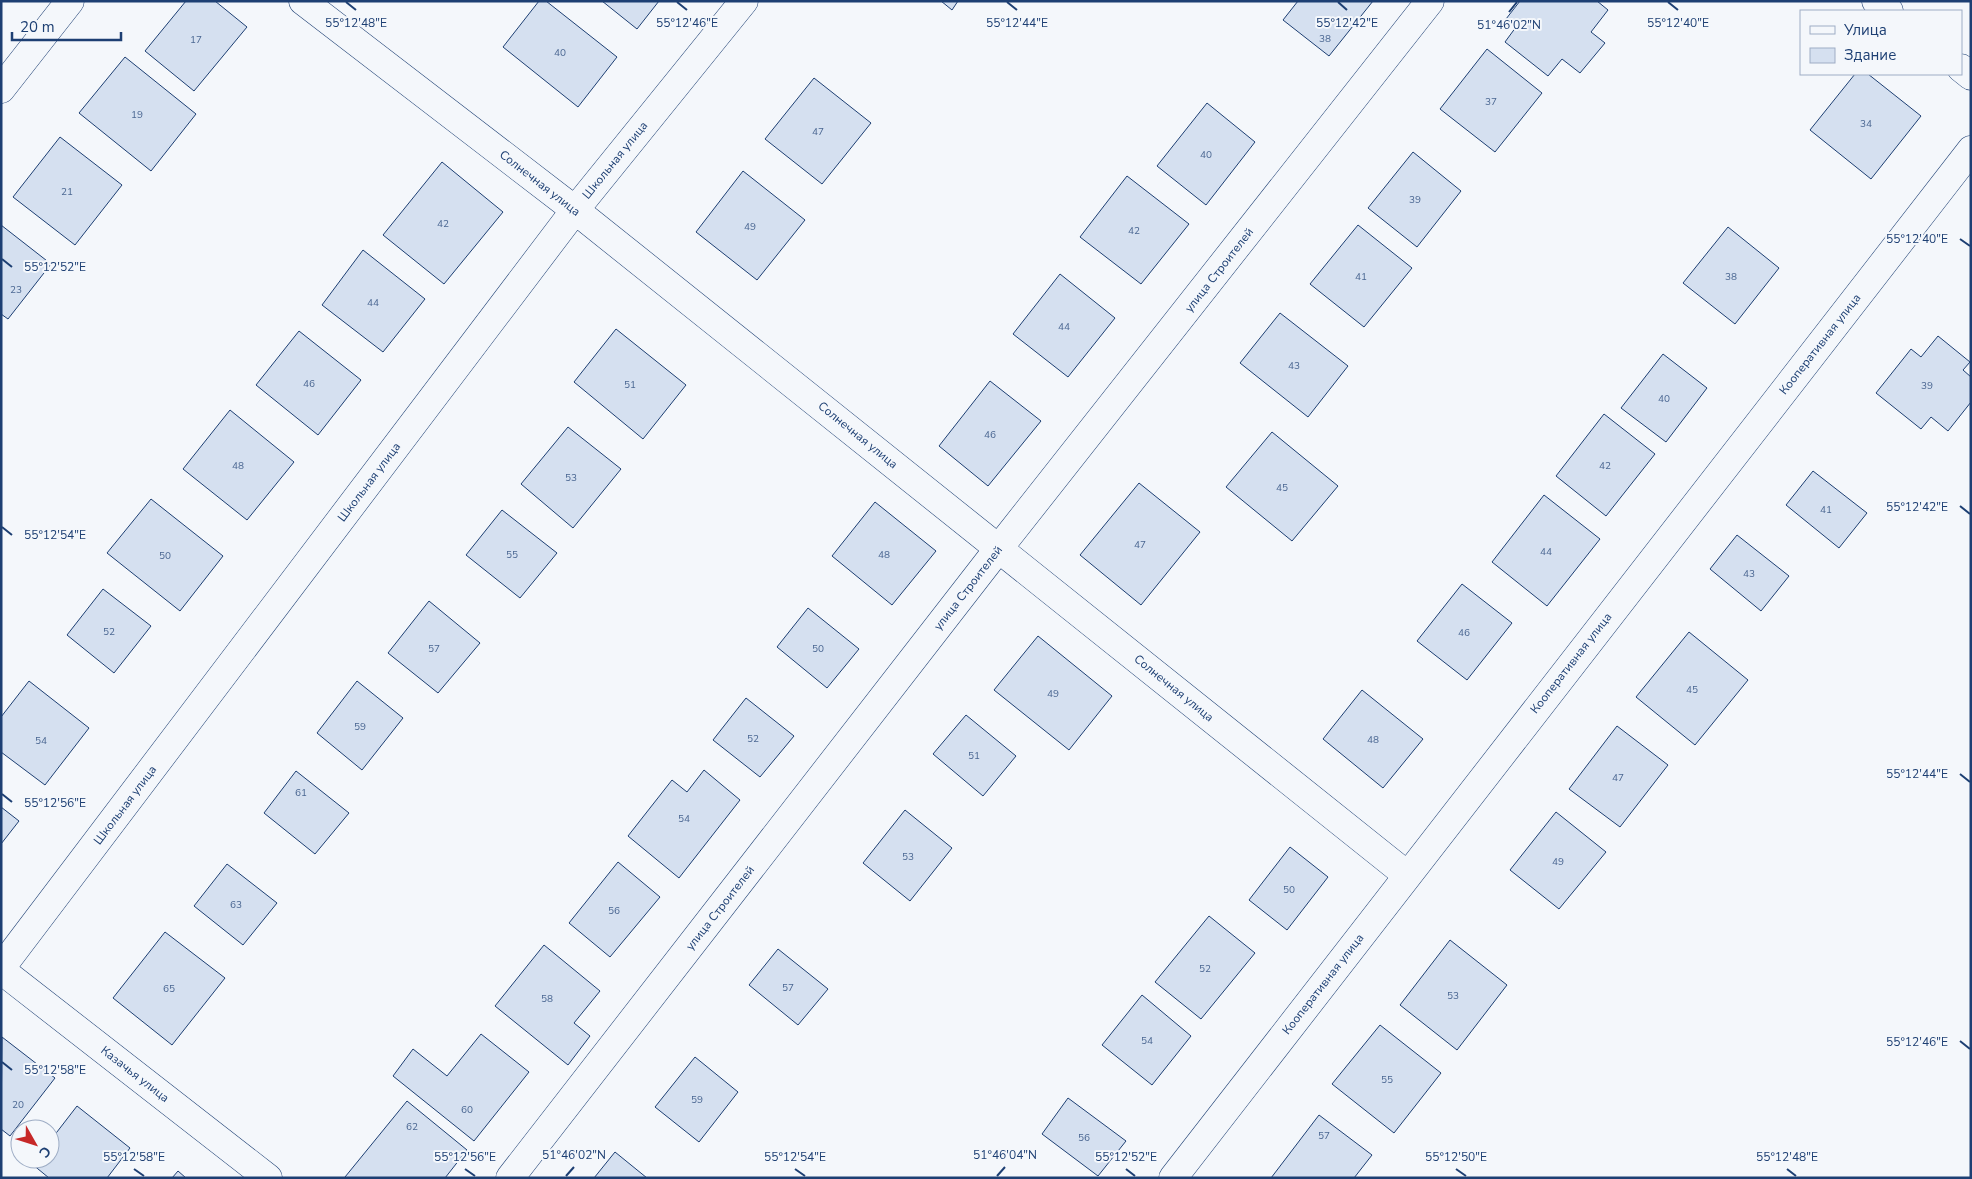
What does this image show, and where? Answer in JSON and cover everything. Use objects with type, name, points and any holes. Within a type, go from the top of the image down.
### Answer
[{"type":"street","points":[[1,89],[70,1]]},
{"type":"street","name":"Солнечная улица","points":[[303,1],[575,210],[1407,875]]},
{"type":"street","name":"Школьная улица","points":[[1,969],[575,210],[744,1]]},
{"type":"street","name":"улица Строителей","points":[[510,1178],[1000,548],[1430,1]]},
{"type":"street","points":[[1876,1],[1888,10]]},
{"type":"street","name":"Кооперативная улица","points":[[1173,1178],[1971,150]]},
{"type":"street","name":"Казачья улица","points":[[1,969],[268,1178]]},
{"type":"building","points":[[186,1],[215,1],[247,27],[194,91],[145,51]]},
{"type":"building","points":[[539,1],[546,1],[617,57],[578,107],[503,47]]},
{"type":"building","points":[[602,1],[659,1],[637,29]]},
{"type":"building","points":[[941,1],[958,1],[952,10]]},
{"type":"building","points":[[1298,1],[1373,1],[1329,56],[1283,20]]},
{"type":"building","points":[[1520,1],[1597,1],[1608,10],[1591,32],[1605,43],[1580,73],[1562,59],[1548,76],[1505,42],[1516,27],[1506,19]]},
{"type":"building","points":[[1487,49],[1542,93],[1495,152],[1440,109]]},
{"type":"building","points":[[125,57],[196,114],[151,171],[79,113]]},
{"type":"building","points":[[1854,75],[1869,75],[1921,116],[1871,179],[1810,130]]},
{"type":"building","points":[[814,78],[871,123],[822,184],[765,139]]},
{"type":"building","points":[[1207,103],[1255,142],[1206,205],[1157,166]]},
{"type":"building","points":[[60,137],[122,185],[75,245],[13,197]]},
{"type":"building","points":[[1413,152],[1461,191],[1417,247],[1368,208]]},
{"type":"building","points":[[442,162],[503,212],[444,284],[383,235]]},
{"type":"building","points":[[743,171],[805,220],[757,280],[696,232]]},
{"type":"building","points":[[1127,176],[1189,224],[1141,284],[1080,237]]},
{"type":"building","points":[[1,225],[51,264],[8,319],[1,314]]},
{"type":"building","points":[[1358,225],[1412,268],[1364,327],[1310,284]]},
{"type":"building","points":[[1728,227],[1779,268],[1735,324],[1683,283]]},
{"type":"building","points":[[363,250],[425,299],[383,352],[322,305]]},
{"type":"building","points":[[1060,274],[1115,318],[1068,377],[1013,334]]},
{"type":"building","points":[[1280,313],[1348,366],[1308,417],[1240,363]]},
{"type":"building","points":[[616,329],[686,385],[643,439],[574,382]]},
{"type":"building","points":[[299,331],[361,380],[318,435],[256,385]]},
{"type":"building","points":[[1938,336],[1970,362],[1963,370],[1971,377],[1971,402],[1948,431],[1931,417],[1921,429],[1876,393],[1911,349],[1921,357]]},
{"type":"building","points":[[1663,354],[1707,388],[1666,442],[1621,408]]},
{"type":"building","points":[[990,381],[1041,421],[988,486],[939,446]]},
{"type":"building","points":[[230,410],[294,462],[247,520],[183,469]]},
{"type":"building","points":[[1604,414],[1655,454],[1606,516],[1556,476]]},
{"type":"building","points":[[568,427],[621,469],[573,528],[521,484]]},
{"type":"building","points":[[1272,432],[1338,486],[1292,541],[1226,487]]},
{"type":"building","points":[[1813,471],[1867,513],[1839,548],[1786,505]]},
{"type":"building","points":[[1139,483],[1200,532],[1141,605],[1080,555]]},
{"type":"building","points":[[1544,495],[1600,539],[1547,606],[1492,562]]},
{"type":"building","points":[[151,499],[223,556],[180,611],[107,553]]},
{"type":"building","points":[[875,502],[936,551],[892,605],[832,556]]},
{"type":"building","points":[[502,510],[557,553],[520,598],[466,555]]},
{"type":"building","points":[[1737,535],[1789,576],[1761,611],[1710,569]]},
{"type":"building","points":[[1462,584],[1512,623],[1467,680],[1417,641]]},
{"type":"building","points":[[103,589],[151,626],[114,673],[67,635]]},
{"type":"building","points":[[429,601],[480,643],[438,693],[388,653]]},
{"type":"building","points":[[808,608],[859,649],[827,688],[777,647]]},
{"type":"building","points":[[1689,632],[1748,680],[1695,745],[1636,697]]},
{"type":"building","points":[[1038,636],[1112,696],[1069,750],[994,690]]},
{"type":"building","points":[[29,681],[89,728],[45,785],[1,752],[1,717]]},
{"type":"building","points":[[357,681],[403,718],[362,770],[317,733]]},
{"type":"building","points":[[1362,690],[1423,739],[1383,788],[1323,739]]},
{"type":"building","points":[[746,698],[794,736],[760,777],[713,740]]},
{"type":"building","points":[[966,715],[1016,756],[983,796],[933,754]]},
{"type":"building","points":[[1617,726],[1668,765],[1620,827],[1569,789]]},
{"type":"building","points":[[704,770],[740,800],[679,878],[628,836],[672,780],[687,792]]},
{"type":"building","points":[[296,771],[349,813],[315,854],[264,813]]},
{"type":"building","points":[[1,807],[19,821],[1,844]]},
{"type":"building","points":[[905,810],[952,848],[910,901],[863,863]]},
{"type":"building","points":[[1556,812],[1606,852],[1559,909],[1510,870]]},
{"type":"building","points":[[1290,847],[1328,877],[1287,930],[1249,900]]},
{"type":"building","points":[[618,862],[660,897],[610,957],[569,923]]},
{"type":"building","points":[[227,864],[277,903],[243,945],[194,906]]},
{"type":"building","points":[[1209,916],[1255,953],[1201,1019],[1155,982]]},
{"type":"building","points":[[165,932],[225,978],[172,1045],[113,998]]},
{"type":"building","points":[[1450,940],[1507,985],[1457,1050],[1400,1005]]},
{"type":"building","points":[[544,945],[600,991],[574,1023],[590,1036],[568,1065],[495,1006]]},
{"type":"building","points":[[778,949],[828,989],[798,1025],[749,985]]},
{"type":"building","points":[[1142,995],[1191,1036],[1152,1085],[1102,1045]]},
{"type":"building","points":[[1380,1025],[1441,1073],[1394,1133],[1332,1084]]},
{"type":"building","points":[[481,1034],[529,1072],[474,1141],[393,1076],[413,1049],[447,1076]]},
{"type":"building","points":[[2,1037],[55,1078],[23,1119],[10,1119],[10,1136],[1,1129]]},
{"type":"building","points":[[695,1057],[738,1092],[699,1142],[655,1107]]},
{"type":"building","points":[[1068,1098],[1126,1141],[1098,1176],[1042,1134]]},
{"type":"building","points":[[407,1101],[467,1150],[445,1178],[345,1177]]},
{"type":"building","points":[[77,1106],[130,1148],[107,1178],[49,1178],[38,1169],[60,1169],[60,1128]]},
{"type":"building","points":[[1319,1115],[1372,1155],[1354,1178],[1271,1178]]},
{"type":"building","points":[[615,1152],[647,1178],[594,1178]]},
{"type":"building","points":[[178,1171],[186,1178],[172,1178]]}]
